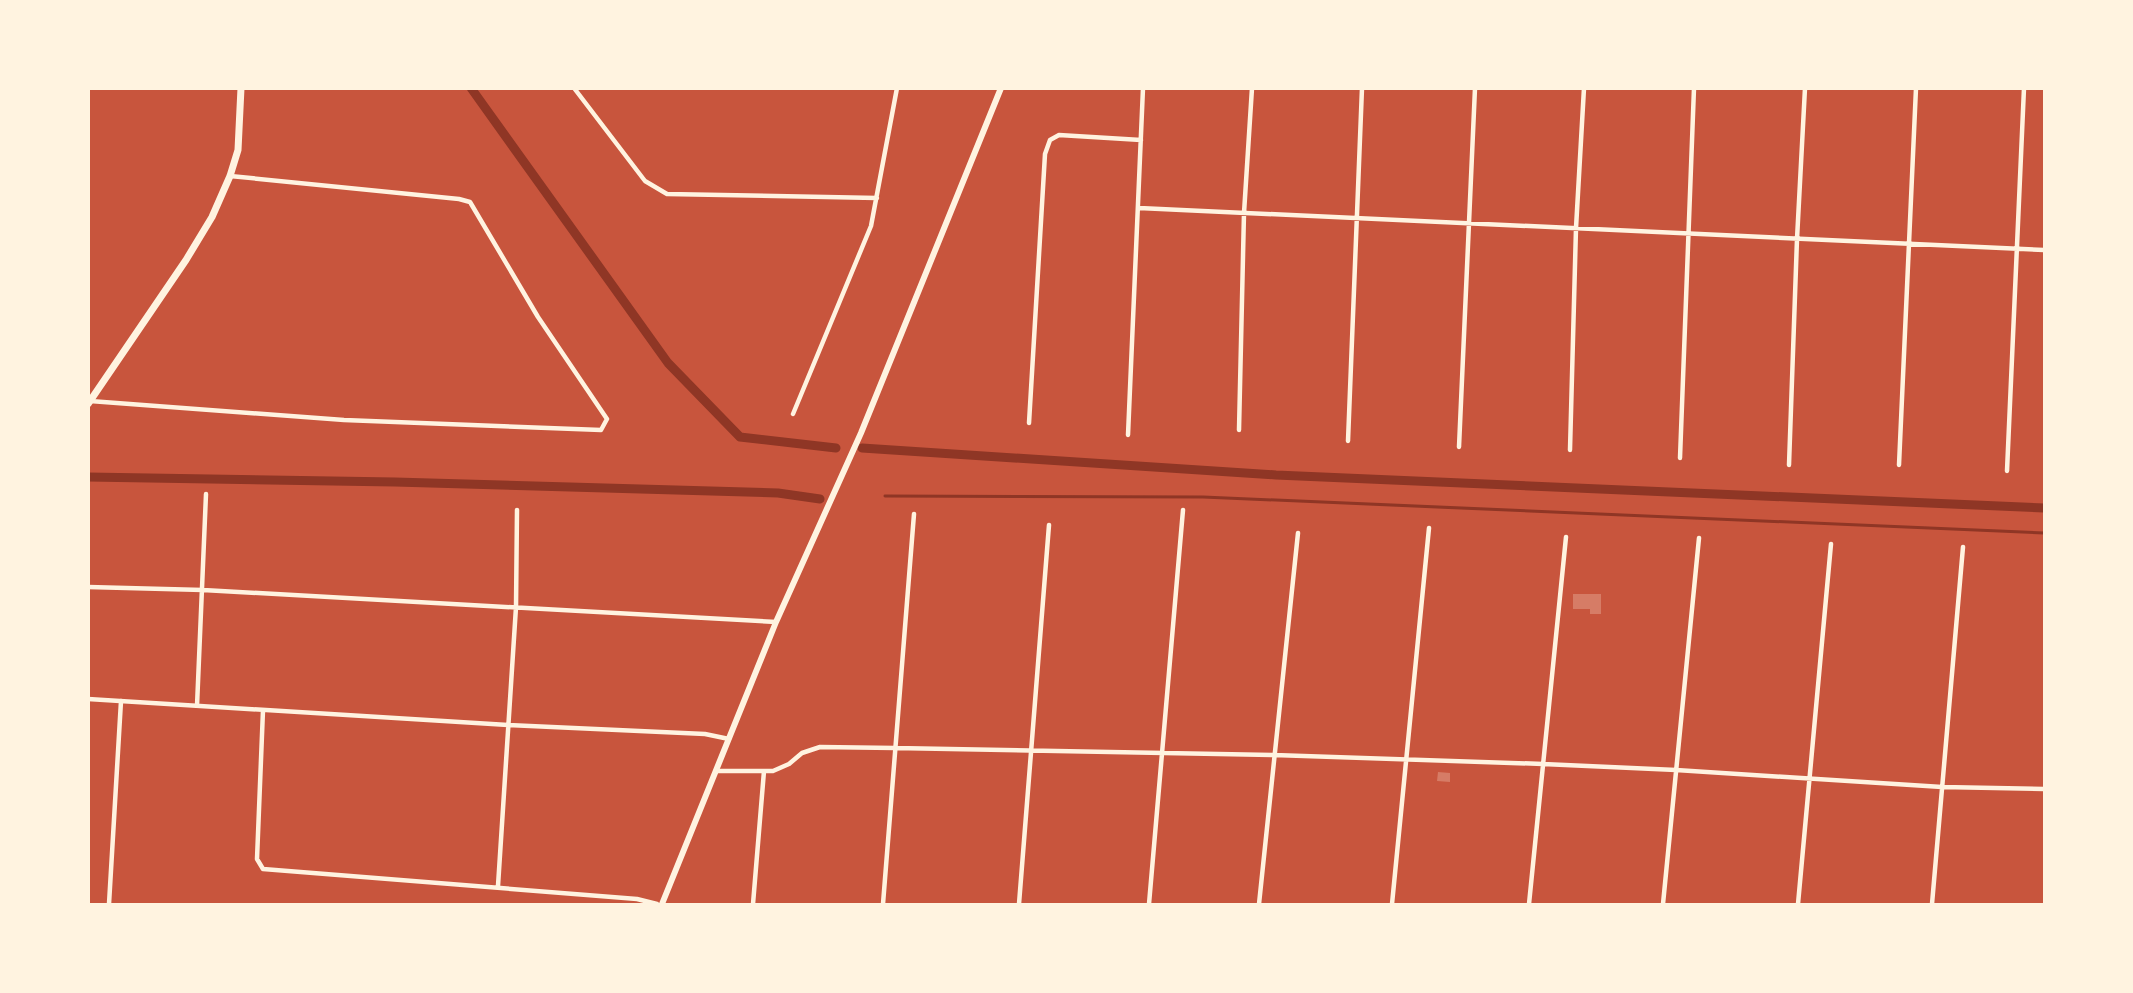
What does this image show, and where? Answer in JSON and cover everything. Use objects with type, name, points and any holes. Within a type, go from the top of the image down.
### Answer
[{"type":"main road","points":[[89,402],[186,260],[212,217],[230,176],[239,137],[241,88]]},
{"type":"main road","points":[[662,904],[776,622],[854,448],[1001,88]]},
{"type":"street","points":[[574,88],[645,181],[667,194],[877,198]]},
{"type":"street","points":[[793,414],[871,226],[897,88]]},
{"type":"street","points":[[1128,435],[1143,88]]},
{"type":"street","points":[[1239,430],[1244,213],[1252,88]]},
{"type":"street","points":[[1348,441],[1362,88]]},
{"type":"street","points":[[1459,447],[1475,88]]},
{"type":"street","points":[[1570,450],[1576,228],[1584,88]]},
{"type":"street","points":[[1680,458],[1694,88]]},
{"type":"street","points":[[1789,465],[1797,239],[1806,88]]},
{"type":"street","points":[[1899,465],[1916,88]]},
{"type":"street","points":[[2007,471],[2024,88]]},
{"type":"street","points":[[1029,423],[1045,154],[1050,140],[1059,135],[1141,140]]},
{"type":"street","points":[[89,402],[344,420],[601,430],[607,419],[538,317],[470,202],[230,176]]},
{"type":"street","points":[[1139,208],[2044,250]]},
{"type":"street","points":[[197,706],[207,494]]},
{"type":"street","points":[[498,886],[516,607],[517,510]]},
{"type":"street","points":[[1149,904],[1183,510]]},
{"type":"street","points":[[883,904],[914,514]]},
{"type":"street","points":[[1019,904],[1049,525]]},
{"type":"street","points":[[1392,904],[1429,528]]},
{"type":"street","points":[[1259,904],[1298,533]]},
{"type":"street","points":[[1529,904],[1566,537]]},
{"type":"street","points":[[1663,904],[1699,538]]},
{"type":"street","points":[[1798,904],[1831,544]]},
{"type":"street","points":[[1932,904],[1963,547]]},
{"type":"street","points":[[88,587],[202,590],[776,622]]},
{"type":"street","points":[[88,699],[508,725],[705,734],[729,739]]},
{"type":"street","points":[[109,904],[121,701]]},
{"type":"street","points":[[263,710],[257,860],[263,869],[636,898],[655,904]]},
{"type":"street","points":[[716,771],[773,771],[789,764],[802,753],[820,747],[895,748],[1406,759],[1676,770],[1942,787],[2044,789]]},
{"type":"street","points":[[753,904],[765,771]]},
{"type":"building","points":[[1573,594],[1601,594],[1601,614],[1590,614],[1590,609],[1573,609]]},
{"type":"building","points":[[1438,772],[1450,773],[1450,782],[1437,781]]},
{"type":"waterway","points":[[471,88],[668,363],[740,437],[836,448]]},
{"type":"waterway","points":[[862,448],[1276,475],[2044,508]]},
{"type":"waterway","points":[[88,477],[395,482],[778,493],[820,499]]},
{"type":"waterway","points":[[885,496],[1203,497],[2044,533]]}]
